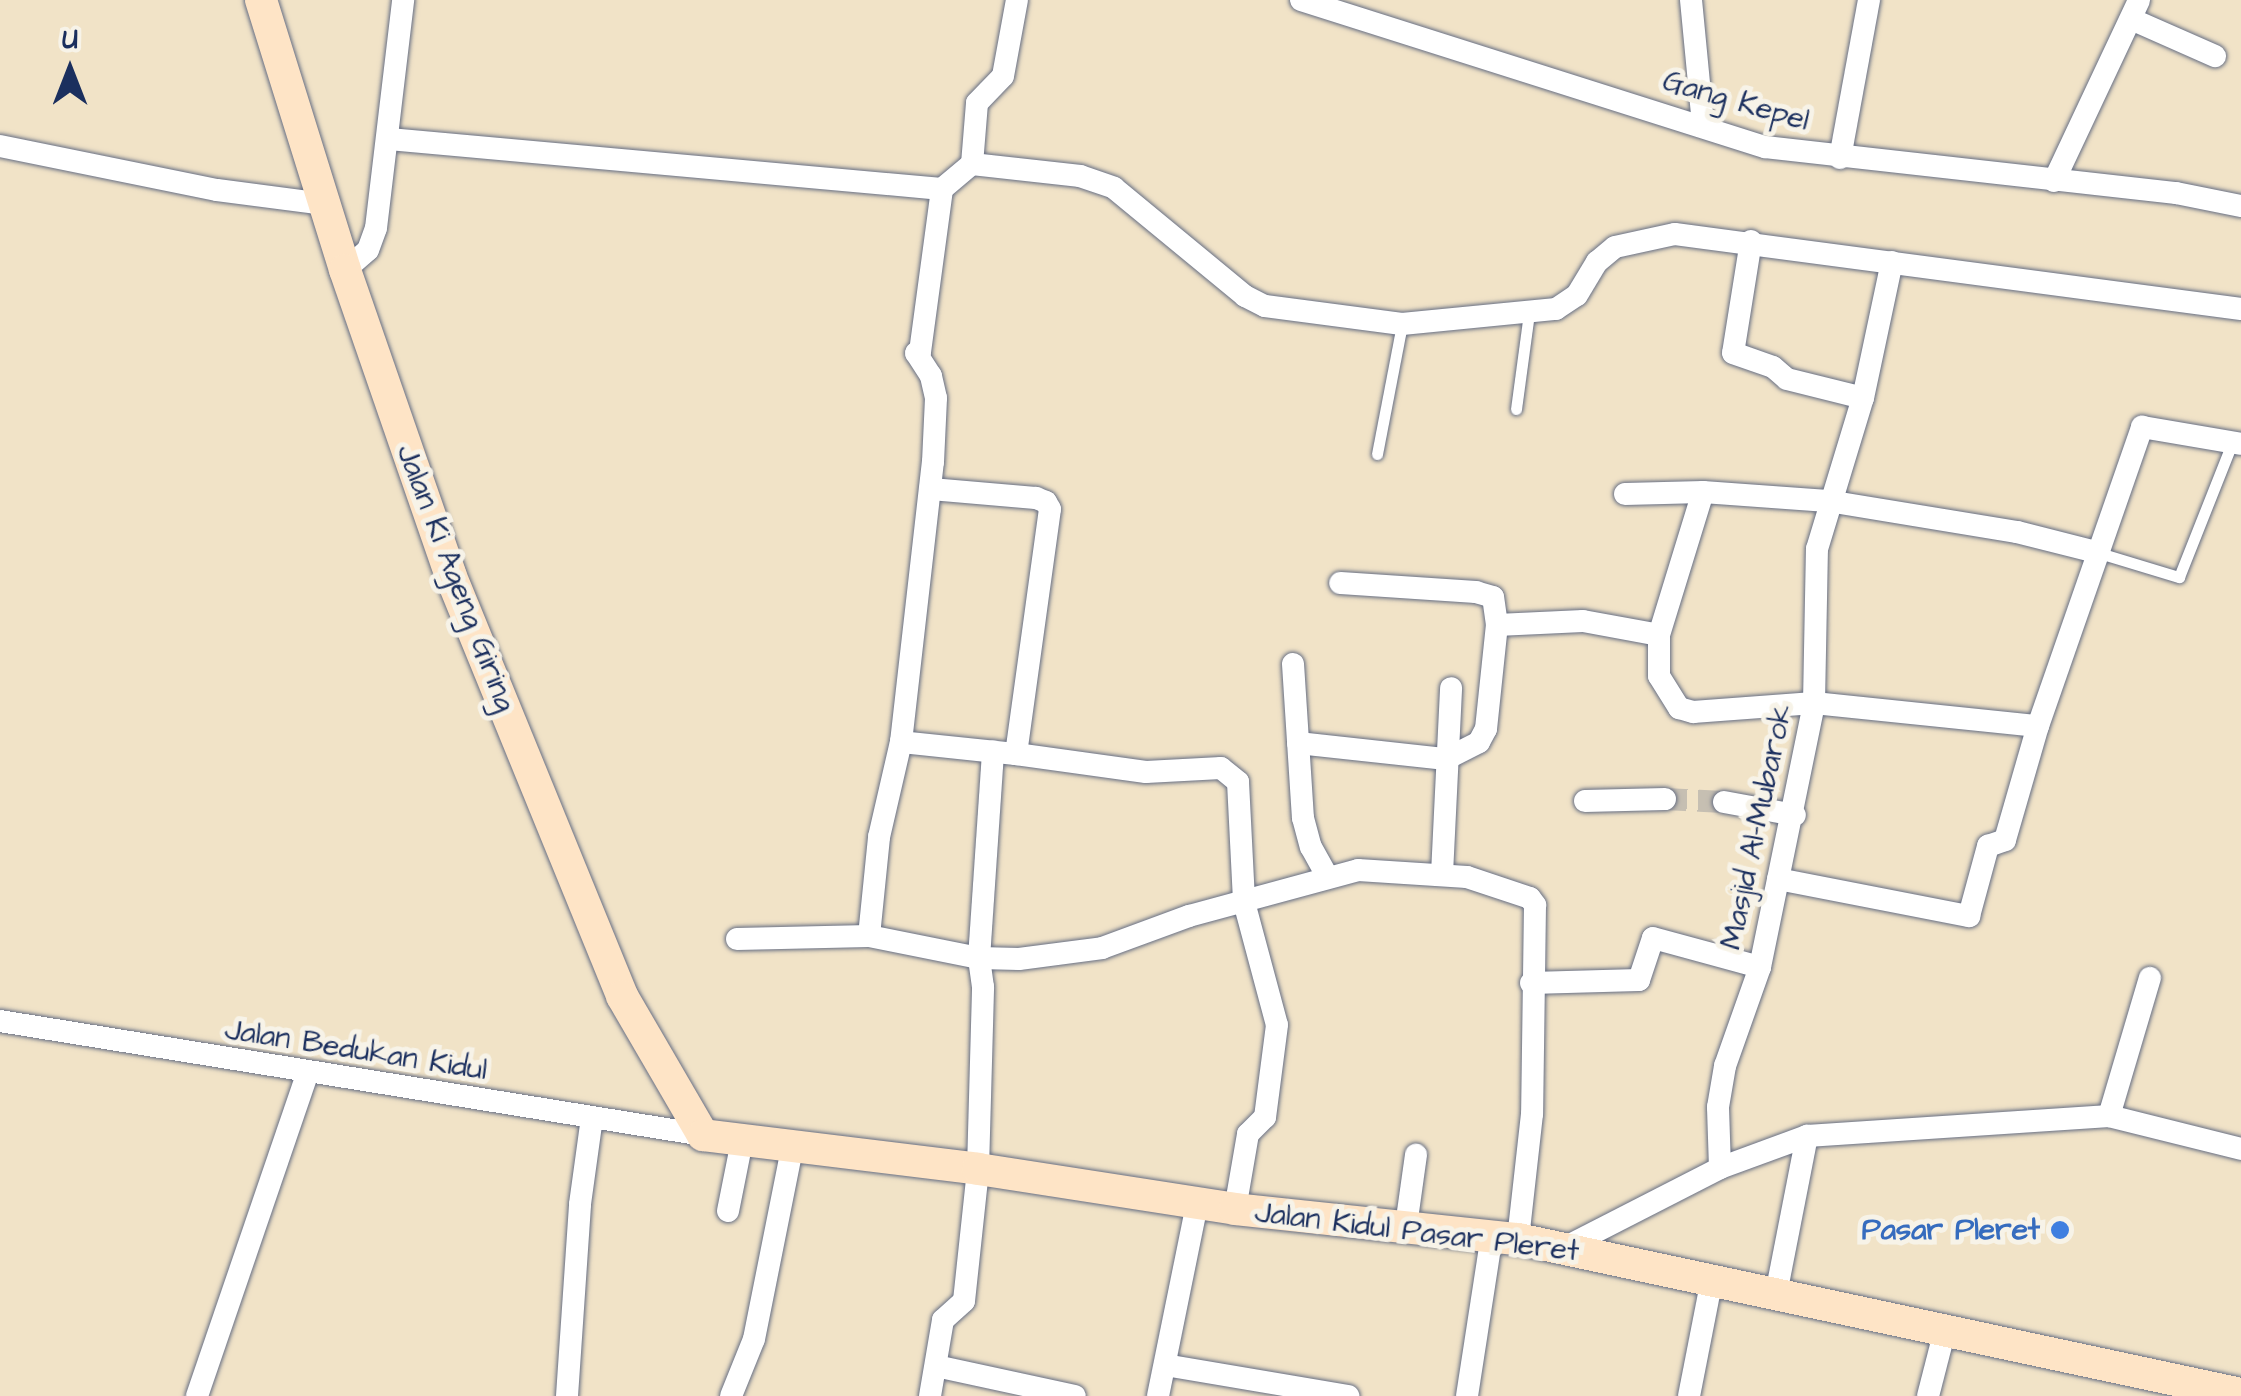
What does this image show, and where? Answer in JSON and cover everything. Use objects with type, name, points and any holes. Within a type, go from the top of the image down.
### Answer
[{"type":"street","name":"Jalan Ki Ageng Giring","points":[[261,0],[345,270],[450,574],[622,996],[704,1135]]},
{"type":"street","points":[[345,270],[361,260],[373,240],[389,139],[403,0]]},
{"type":"street","points":[[869,936],[879,837],[901,742],[930,490],[936,398],[931,376],[916,353],[920,352],[942,189],[972,164],[977,103],[1002,76],[1016,0]]},
{"type":"street","name":"Gang Kepel","points":[[1301,0],[1346,7],[1764,147],[2188,194],[2241,206]]},
{"type":"street","points":[[1691,0],[1703,124]]},
{"type":"street","points":[[1840,158],[1868,0]]},
{"type":"street","points":[[2054,181],[2135,10],[2216,56]]},
{"type":"street","points":[[389,139],[942,189]]},
{"type":"street","points":[[0,146],[217,190],[324,204]]},
{"type":"street","points":[[972,164],[1080,176],[1114,188],[1245,296],[1265,306],[1402,324],[1528,313],[1567,303],[1606,253],[1626,242],[1675,234],[1751,240],[2241,308]]},
{"type":"street","points":[[1751,240],[1733,353],[1773,367],[1787,379],[1863,398]]},
{"type":"street","name":"Masjid Al-Mubarok","points":[[1720,1168],[1718,1107],[1725,1066],[1760,967],[1794,816],[1814,703],[1817,549],[1828,501],[1863,398],[1892,262]]},
{"type":"street","points":[[1778,879],[1969,916],[1988,846],[2005,840],[2038,726],[2142,427],[2237,443]]},
{"type":"street","points":[[930,490],[1036,498],[1046,502],[1050,510],[1004,752],[979,958],[983,987],[978,1169],[964,1301],[943,1320],[930,1396]]},
{"type":"street","points":[[1703,492],[1659,635],[1659,676],[1680,708],[1694,712],[1814,703],[2038,726]]},
{"type":"street","points":[[1625,494],[1703,492],[1828,501],[2017,532],[2096,552]]},
{"type":"street","points":[[1298,742],[1446,759],[1479,742],[1486,729],[1496,602],[1488,594],[1340,582]]},
{"type":"street","points":[[1497,625],[1583,621],[1659,635]]},
{"type":"street","points":[[1294,664],[1303,818],[1310,847],[1327,876]]},
{"type":"street","points":[[1442,874],[1450,688]]},
{"type":"street","points":[[901,742],[1146,772],[1221,768],[1231,772],[1238,782],[1244,902],[1278,1025],[1265,1117],[1248,1134],[1235,1209]]},
{"type":"street","points":[[1585,801],[1665,800]]},
{"type":"street","points":[[1724,802],[1794,816]]},
{"type":"street","points":[[736,939],[869,936],[979,958],[1019,959],[1102,948],[1327,876],[1358,870],[1442,874],[1530,898],[1534,905],[1532,1114],[1467,1396]]},
{"type":"street","points":[[1531,983],[1639,980],[1653,938],[1760,967]]},
{"type":"street","points":[[2108,1116],[2150,978]]},
{"type":"street","name":"Jalan Bedukan Kidul","points":[[0,1021],[307,1074],[704,1135]]},
{"type":"street","points":[[198,1396],[307,1074]]},
{"type":"street","points":[[1564,1248],[1720,1168],[1806,1136],[2108,1116],[2241,1149]]},
{"type":"street","points":[[566,1396],[580,1204],[592,1118]]},
{"type":"street","name":"Jalan Kidul Pasar Pleret","points":[[704,1135],[978,1169],[1235,1209],[1505,1237],[1945,1330],[2199,1391],[2241,1394]]},
{"type":"street","points":[[1776,1294],[1806,1136]]},
{"type":"street","points":[[728,1212],[742,1141]]},
{"type":"street","points":[[736,1395],[754,1338],[792,1148]]},
{"type":"street","points":[[1406,1226],[1416,1155]]},
{"type":"street","points":[[1158,1396],[1197,1204]]},
{"type":"street","points":[[1689,1396],[1712,1279]]},
{"type":"street","points":[[1928,1396],[1945,1330]]},
{"type":"street","points":[[1164,1365],[1348,1396]]},
{"type":"street","points":[[936,1366],[1062,1394]]},
{"type":"lane","points":[[1516,410],[1528,313]]},
{"type":"lane","points":[[1377,454],[1402,324]]},
{"type":"lane","points":[[2096,552],[2179,576],[2237,443]]},
{"type":"tunnel","points":[[1665,799],[1724,802]]},
{"type":"place","name":"Pasar Pleret","points":[[2060,1230]]}]
